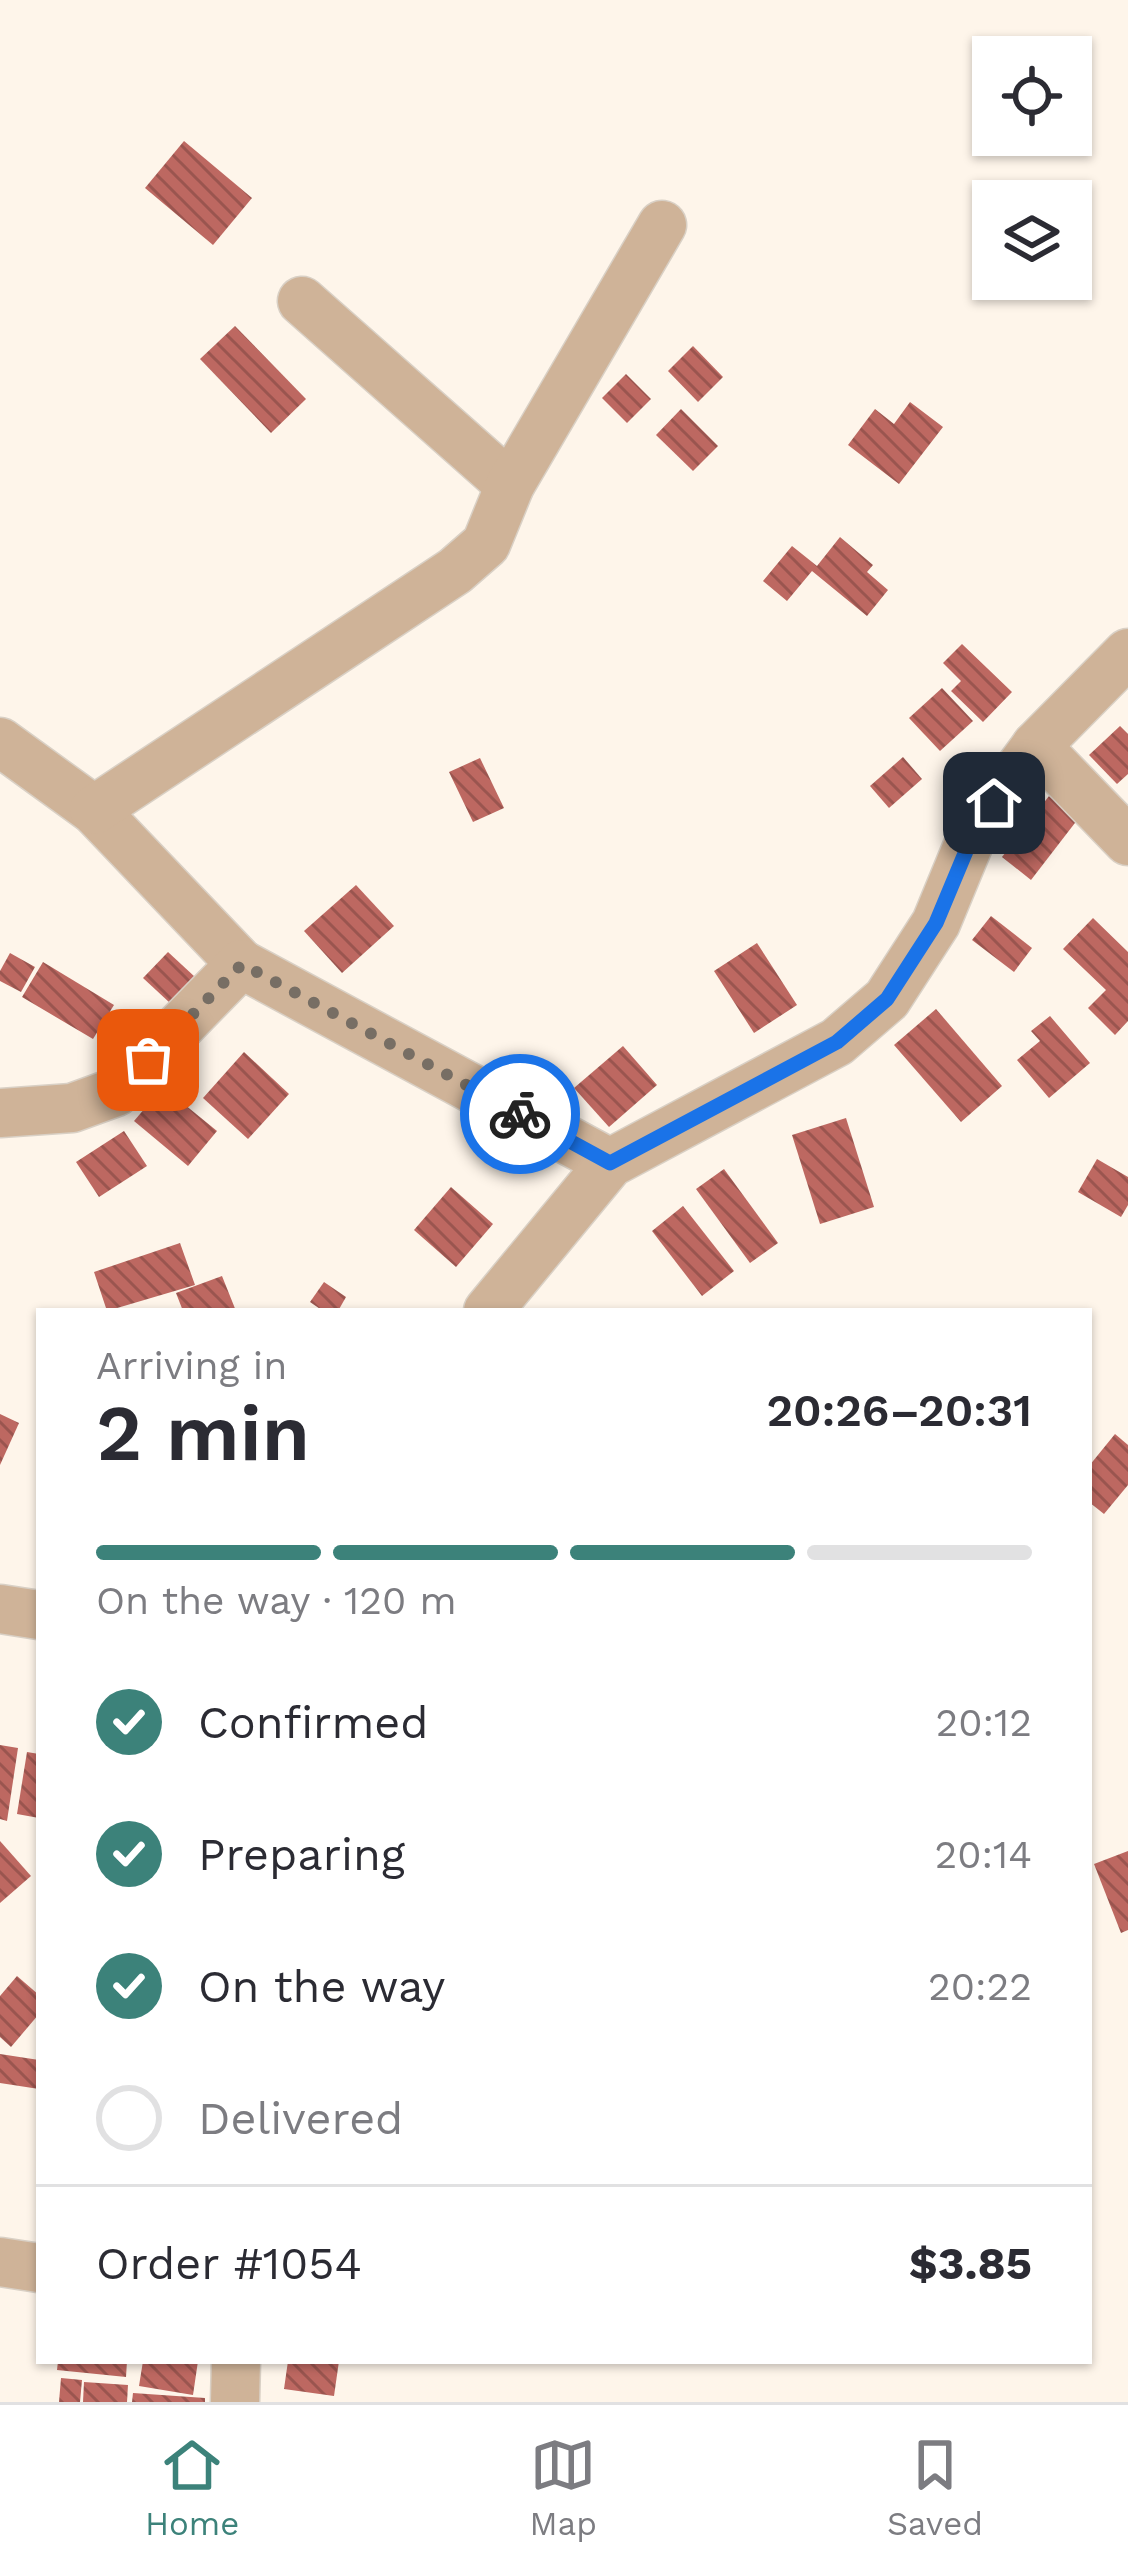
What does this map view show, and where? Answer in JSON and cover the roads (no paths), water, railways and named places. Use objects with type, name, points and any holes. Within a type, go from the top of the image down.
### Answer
[{"type":"street","points":[[94,810],[455,571],[486,544],[510,485],[662,225]]},
{"type":"street","points":[[302,301],[510,485]]},
{"type":"street","points":[[490,1308],[610,1163],[837,1042],[887,999],[936,923],[974,832],[1036,746],[1128,652]]},
{"type":"street","points":[[0,742],[94,810],[242,964],[610,1163]]},
{"type":"street","points":[[1036,746],[1128,841]]},
{"type":"street","points":[[0,1113],[72,1108],[116,1092],[242,964]]},
{"type":"street","points":[[0,1609],[36,1615]]},
{"type":"street","points":[[0,2262],[36,2268]]},
{"type":"street","points":[[235,2402],[236,2364]]}]
